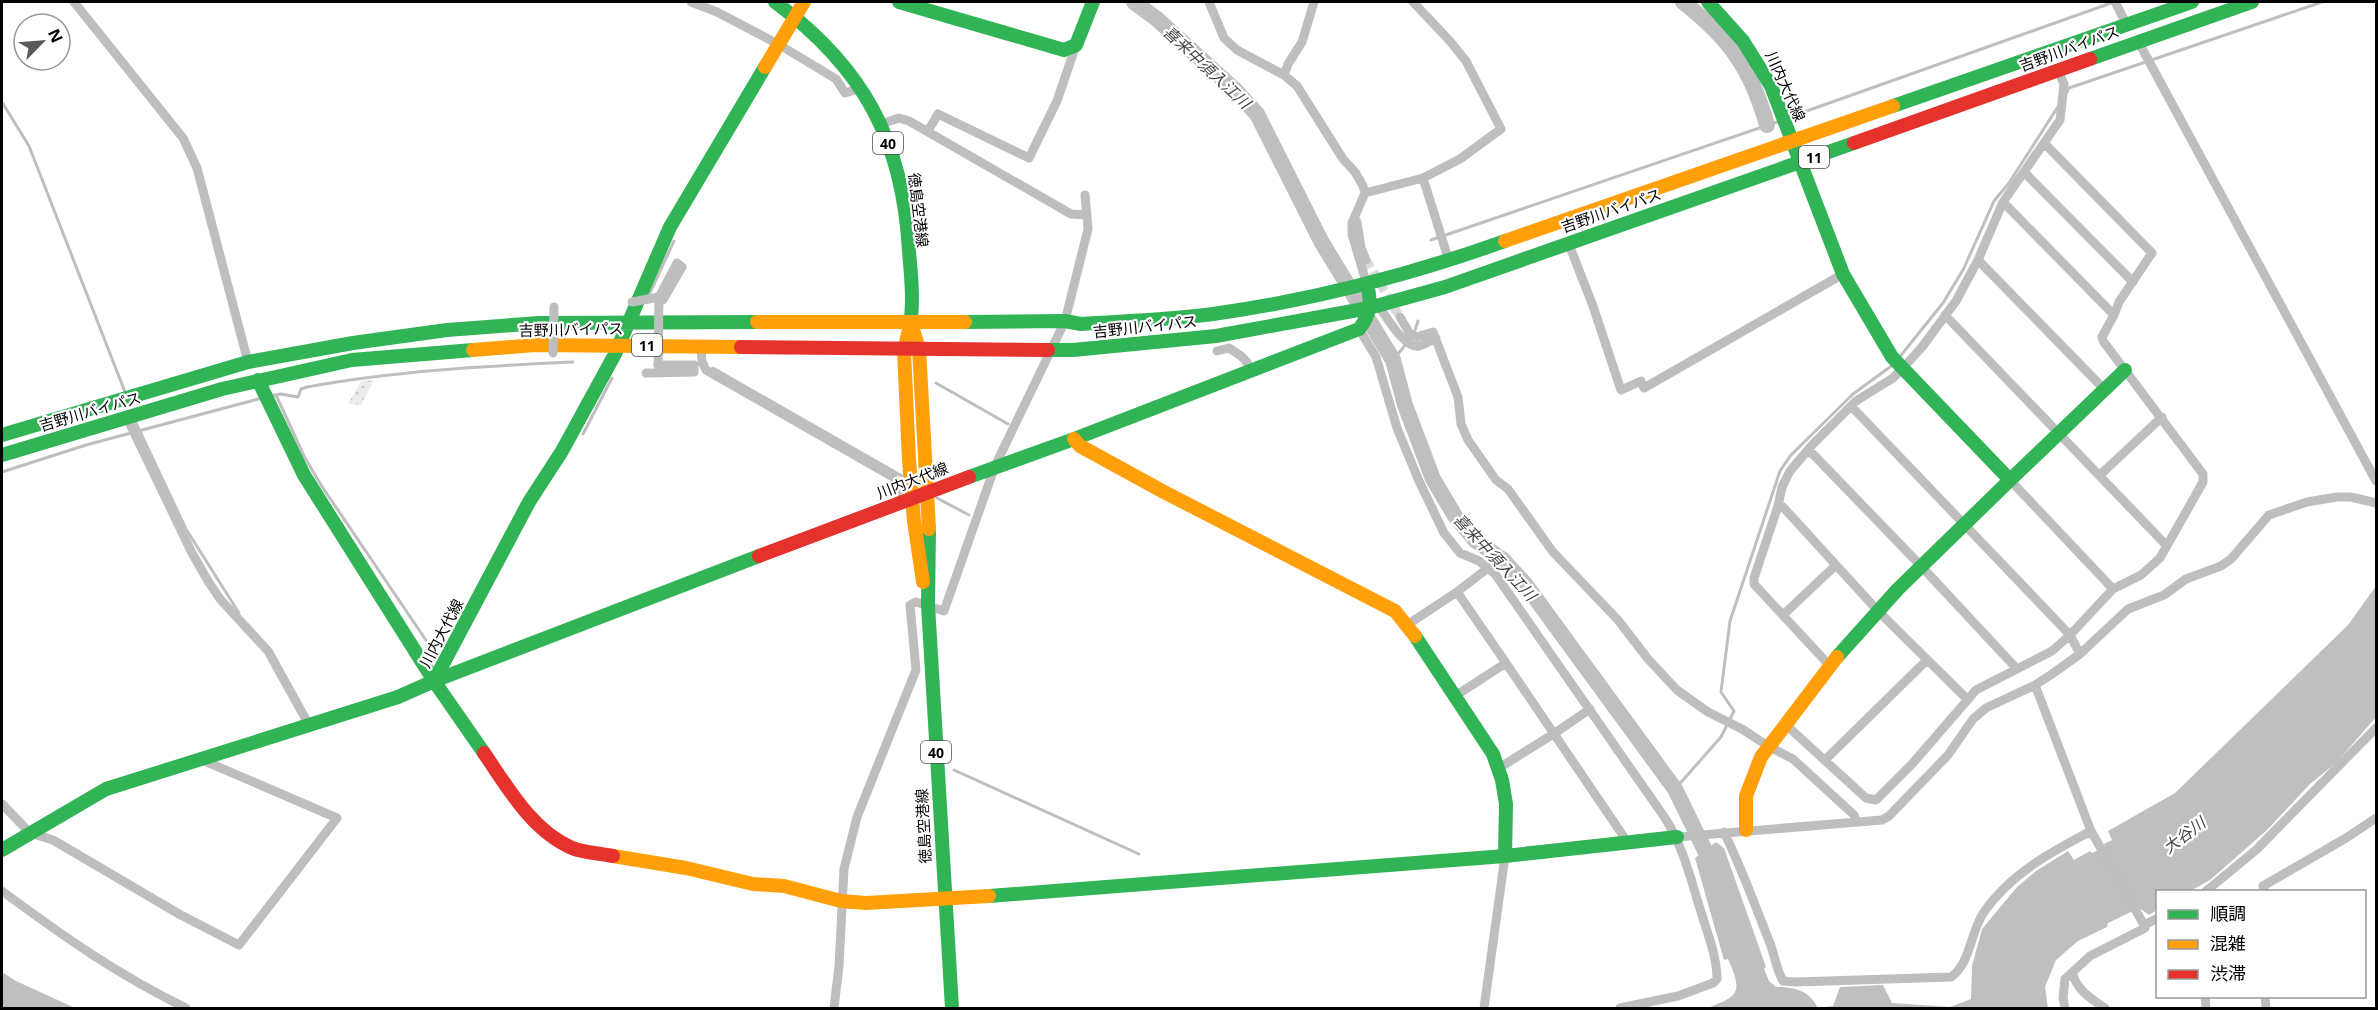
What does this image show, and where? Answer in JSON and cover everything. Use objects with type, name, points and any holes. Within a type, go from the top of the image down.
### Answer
[{"type":"main road","name":"徳島空港線","points":[[775,2],[796,16],[827,46],[861,88],[881,124],[898,171],[911,284],[911,323],[904,348],[905,500],[928,605]]},
{"type":"main road","name":"川内大代線","points":[[434,681],[529,502],[582,417],[618,345],[670,227],[804,2]]},
{"type":"main road","points":[[899,2],[1064,50],[1076,45],[1093,2]]},
{"type":"main road","name":"川内大代線","points":[[1708,2],[1728,21],[1752,50],[1771,86],[1843,274],[1898,363],[2010,480]]},
{"type":"main road","name":"吉野川バイパス","points":[[2,455],[258,380],[352,360],[535,345],[1050,351],[1216,336],[1303,320],[1370,298],[1449,261],[1789,136],[2124,19],[2175,4],[2192,2]]},
{"type":"main road","name":"吉野川バイパス","points":[[2,435],[248,362],[353,343],[447,330],[539,323],[628,322],[1065,321],[1081,324],[1212,314],[1298,299],[1370,298],[1445,287],[2252,2]]},
{"type":"main road","points":[[1361,327],[1370,298]]},
{"type":"main road","name":"徳島空港線","points":[[911,323],[919,349],[930,554],[928,605],[952,1008]]},
{"type":"main road","name":"川内大代線","points":[[2,850],[106,789],[398,697],[434,681],[905,500],[1074,439],[1361,327]]},
{"type":"main road","points":[[1746,830],[1746,794],[1752,774],[1768,746],[1829,665],[1963,523],[2125,370]]},
{"type":"main road","points":[[258,380],[304,476],[434,681],[519,804],[558,841],[574,849],[686,868],[753,884],[784,886],[841,901],[866,903],[1505,856],[1680,836]]},
{"type":"main road","points":[[1074,439],[1080,446],[1164,492],[1395,611],[1455,696],[1499,768],[1507,797],[1505,856]]},
{"type":"street","points":[[74,2],[183,138],[197,168],[248,362]]},
{"type":"street","points":[[691,2],[717,12],[778,44],[836,79],[845,93],[861,88]]},
{"type":"street","points":[[1209,2],[1224,38],[1237,50],[1284,75],[1297,86],[1343,159],[1364,186],[1365,194],[1352,223],[1352,234],[1370,298],[1411,339]]},
{"type":"street","points":[[1284,75],[1302,42],[1314,2]]},
{"type":"street","points":[[1365,194],[1423,178],[1460,159],[1501,129],[1466,61],[1413,2]]},
{"type":"street","points":[[2115,2],[2124,19]]},
{"type":"street","points":[[2138,41],[2376,481]]},
{"type":"street","points":[[928,131],[938,114],[1029,158],[1057,101],[1076,45]]},
{"type":"street","points":[[1829,665],[1754,584],[1782,487],[1790,471],[1809,450],[1851,406],[1893,378],[1898,363],[1946,315],[1978,260],[2003,202],[2056,127],[2064,84],[2058,70]]},
{"type":"street","points":[[881,124],[899,118],[909,121],[1071,214],[1087,215]]},
{"type":"street","points":[[1785,724],[1866,798],[1876,800],[1913,763],[1976,690],[2052,651],[2113,589],[2141,575],[2160,558],[2203,482],[2203,474],[2103,341],[2119,302],[2152,253],[2044,143]]},
{"type":"street","points":[[2025,173],[2133,282]]},
{"type":"street","points":[[1423,178],[1449,261]]},
{"type":"street","points":[[834,1008],[839,966],[844,869],[857,817],[916,670],[910,605],[916,602],[944,611],[995,466],[1065,321],[1088,229],[1084,195]]},
{"type":"street","points":[[2003,202],[2114,315]]},
{"type":"street","points":[[1356,214],[1359,239],[1366,260]]},
{"type":"street","points":[[1568,242],[1593,306],[1621,390],[1641,381],[1644,388],[1843,274]]},
{"type":"street","points":[[1978,260],[2104,390]]},
{"type":"street","points":[[632,302],[661,298],[658,364],[694,365],[694,372],[646,373]]},
{"type":"street","points":[[553,353],[554,307]]},
{"type":"street","points":[[1946,315],[2166,545]]},
{"type":"street","points":[[1400,317],[1411,339]]},
{"type":"street","points":[[1361,327],[1376,357],[1397,428],[1444,533],[1460,553],[1479,561],[1496,574],[1680,836],[1717,968],[1717,979],[1713,983],[1678,996],[1620,1008]]},
{"type":"street","points":[[1411,339],[1433,332],[1458,397],[1461,424],[1468,440],[1496,480],[1508,489],[1553,552],[1618,620],[1648,659],[1677,690],[1719,718],[1793,759],[1854,815],[1857,822]]},
{"type":"street","points":[[701,346],[702,362],[706,370],[893,477],[905,500]]},
{"type":"street","points":[[1217,351],[1228,348],[1246,360],[1251,370]]},
{"type":"street","points":[[1851,406],[2070,635],[2080,654]]},
{"type":"street","points":[[2100,475],[2162,417]]},
{"type":"street","points":[[127,418],[192,553],[208,581],[220,599],[268,651],[309,725]]},
{"type":"street","points":[[1809,450],[2017,669]]},
{"type":"street","points":[[2010,480],[2113,589]]},
{"type":"street","points":[[1680,836],[1882,820],[1889,816],[1948,754],[1973,719],[1986,708],[2036,685],[2080,654],[2128,609],[2164,595],[2186,579],[2221,566],[2269,515],[2307,502],[2337,497],[2351,497],[2376,503]]},
{"type":"street","points":[[1778,506],[1783,507],[1878,611],[1966,699]]},
{"type":"street","points":[[1783,615],[1836,565]]},
{"type":"street","points":[[1407,625],[1488,568]]},
{"type":"street","points":[[1457,592],[1628,843]]},
{"type":"street","points":[[1825,760],[1927,660]]},
{"type":"street","points":[[1455,696],[1506,663]]},
{"type":"street","points":[[2036,685],[2091,831],[2145,928],[2090,956],[2065,979],[2063,998],[2065,1008]]},
{"type":"street","points":[[1499,768],[1555,734],[1590,708]]},
{"type":"street","points":[[2206,890],[2256,850],[2376,728]]},
{"type":"street","points":[[2,804],[30,833],[53,840],[178,914],[239,945],[337,818],[200,759]]},
{"type":"street","points":[[2265,890],[2264,886],[2376,818]]},
{"type":"street","points":[[1721,832],[1744,877],[1778,972],[1783,981],[1795,982],[1950,977],[1959,971],[1964,962],[1974,928],[1984,911],[2020,873],[2046,855],[2091,831]]},
{"type":"street","points":[[1484,1008],[1505,856]]},
{"type":"street","points":[[2,891],[77,947],[145,988],[186,1008]]},
{"type":"street","points":[[2142,922],[2156,918]]},
{"type":"street","points":[[2072,973],[2075,983],[2083,993],[2105,1008]]},
{"type":"shaded area","points":[[374,380],[361,405],[348,404],[361,381]]},
{"type":"water","name":"大谷川","points":[[2376,586],[2376,717],[2336,763],[2310,784],[2267,830],[2210,880],[2192,890],[2156,890],[2156,911],[2149,915],[2139,908],[2108,923],[2107,927],[2078,941],[2056,960],[2045,987],[2048,1008],[1818,1008],[1833,1006],[1840,987],[1883,985],[1892,1003],[1950,1007],[1971,999],[1972,966],[1982,929],[2017,887],[2036,871],[2068,851],[2074,860],[2090,851],[2092,853],[2105,847],[2104,844],[2112,840],[2108,831],[2175,793],[2348,625]]},
{"type":"water","points":[[1716,842],[1724,848],[1769,981],[1776,987],[1806,993],[1818,1008],[1707,1008],[1732,996],[1736,986],[1736,979],[1728,959],[1724,960],[1695,858]]},
{"type":"water","points":[[2,972],[16,981],[75,1008],[2,1008]]},
{"type":"waterway","name":"喜来中須入江川","points":[[1134,2],[1157,19],[1236,91],[1257,114],[1321,241],[1393,360],[1405,405],[1433,479],[1455,516],[1475,540],[1503,560],[1525,584],[1675,789],[1714,869]]},
{"type":"waterway","points":[[1683,2],[1713,28],[1736,56],[1754,87],[1767,125]]},
{"type":"waterway","points":[[1787,118],[2114,2]]},
{"type":"waterway","points":[[2067,92],[2069,88],[2322,2]]},
{"type":"waterway","points":[[2,102],[29,146],[125,392]]},
{"type":"waterway","points":[[1898,359],[1943,303],[1964,268],[1994,201],[2009,183],[2059,105]]},
{"type":"waterway","points":[[1431,240],[1780,121]]},
{"type":"waterway","points":[[648,297],[674,241]]},
{"type":"waterway","points":[[1414,333],[1418,321]]},
{"type":"waterway","points":[[1393,360],[1407,343]]},
{"type":"waterway","points":[[274,395],[298,397],[301,389],[307,387],[406,373],[573,362]]},
{"type":"waterway","points":[[1675,789],[1721,737],[1734,711],[1721,692],[1730,621],[1780,471],[1791,455],[1853,394],[1894,364]]},
{"type":"waterway","points":[[713,368],[902,476]]},
{"type":"waterway","points":[[583,434],[612,378]]},
{"type":"waterway","points":[[936,383],[1008,424]]},
{"type":"waterway","points":[[272,396],[276,395],[304,456],[321,485],[436,655]]},
{"type":"waterway","points":[[2,472],[86,445],[262,398]]},
{"type":"waterway","points":[[135,421],[186,529],[239,613]]},
{"type":"waterway","points":[[937,498],[969,515]]},
{"type":"waterway","points":[[954,770],[1139,854]]},
{"type":"tunnel","points":[[1366,260],[1400,317]]},
{"type":"traffic: fast","points":[[775,2],[833,53],[855,81],[873,110],[887,141],[898,175],[905,211],[912,288],[910,325]]},
{"type":"traffic: fast","points":[[899,2],[1064,50],[1076,45],[1093,2]]},
{"type":"traffic: fast","points":[[1708,2],[1743,41],[1771,86],[1843,274],[1892,357],[2010,480],[1898,589],[1837,657]]},
{"type":"traffic: fast","points":[[1893,106],[2192,2]]},
{"type":"traffic: fast","points":[[2090,59],[2252,2]]},
{"type":"traffic: fast","points":[[434,681],[529,502],[562,451],[615,354],[670,227],[765,67]]},
{"type":"traffic: fast","points":[[1048,350],[1073,350],[1216,336],[1369,308],[1445,287],[1854,143]]},
{"type":"traffic: fast","points":[[965,322],[1065,321],[1081,324],[1213,314],[1361,285],[1433,265],[1505,241]]},
{"type":"traffic: fast","points":[[969,477],[1359,329],[1366,319],[1369,308],[1367,285]]},
{"type":"traffic: fast","points":[[2,435],[248,362],[353,343],[447,330],[539,323],[757,322]]},
{"type":"traffic: fast","points":[[2,455],[222,389],[352,360],[473,350]]},
{"type":"traffic: fast","points":[[2010,480],[2125,370]]},
{"type":"traffic: fast","points":[[258,380],[304,475],[434,681],[484,753]]},
{"type":"traffic: fast","points":[[929,529],[928,605],[952,1008]]},
{"type":"traffic: fast","points":[[2,850],[106,789],[398,697],[434,681],[759,556]]},
{"type":"traffic: fast","points":[[1415,636],[1493,754],[1502,780],[1506,804],[1505,856]]},
{"type":"traffic: fast","points":[[989,896],[1505,856],[1677,837]]},
{"type":"traffic: slow","points":[[765,67],[804,2]]},
{"type":"traffic: slow","points":[[1505,241],[1893,106]]},
{"type":"traffic: slow","points":[[757,322],[965,322]]},
{"type":"traffic: slow","points":[[911,323],[919,349],[929,529]]},
{"type":"traffic: slow","points":[[910,325],[904,351],[909,460],[914,521],[923,582]]},
{"type":"traffic: slow","points":[[473,350],[535,345],[741,347]]},
{"type":"traffic: slow","points":[[1074,439],[1080,446],[1164,492],[1395,611],[1415,636]]},
{"type":"traffic: slow","points":[[1746,830],[1746,796],[1761,757],[1837,657]]},
{"type":"traffic: slow","points":[[613,856],[686,868],[753,884],[784,886],[841,901],[866,903],[989,896]]},
{"type":"traffic: jam","points":[[1854,143],[2090,59]]},
{"type":"traffic: jam","points":[[741,347],[1048,350]]},
{"type":"traffic: jam","points":[[759,556],[969,477]]},
{"type":"traffic: jam","points":[[484,753],[522,807],[545,831],[572,848],[613,856]]}]
